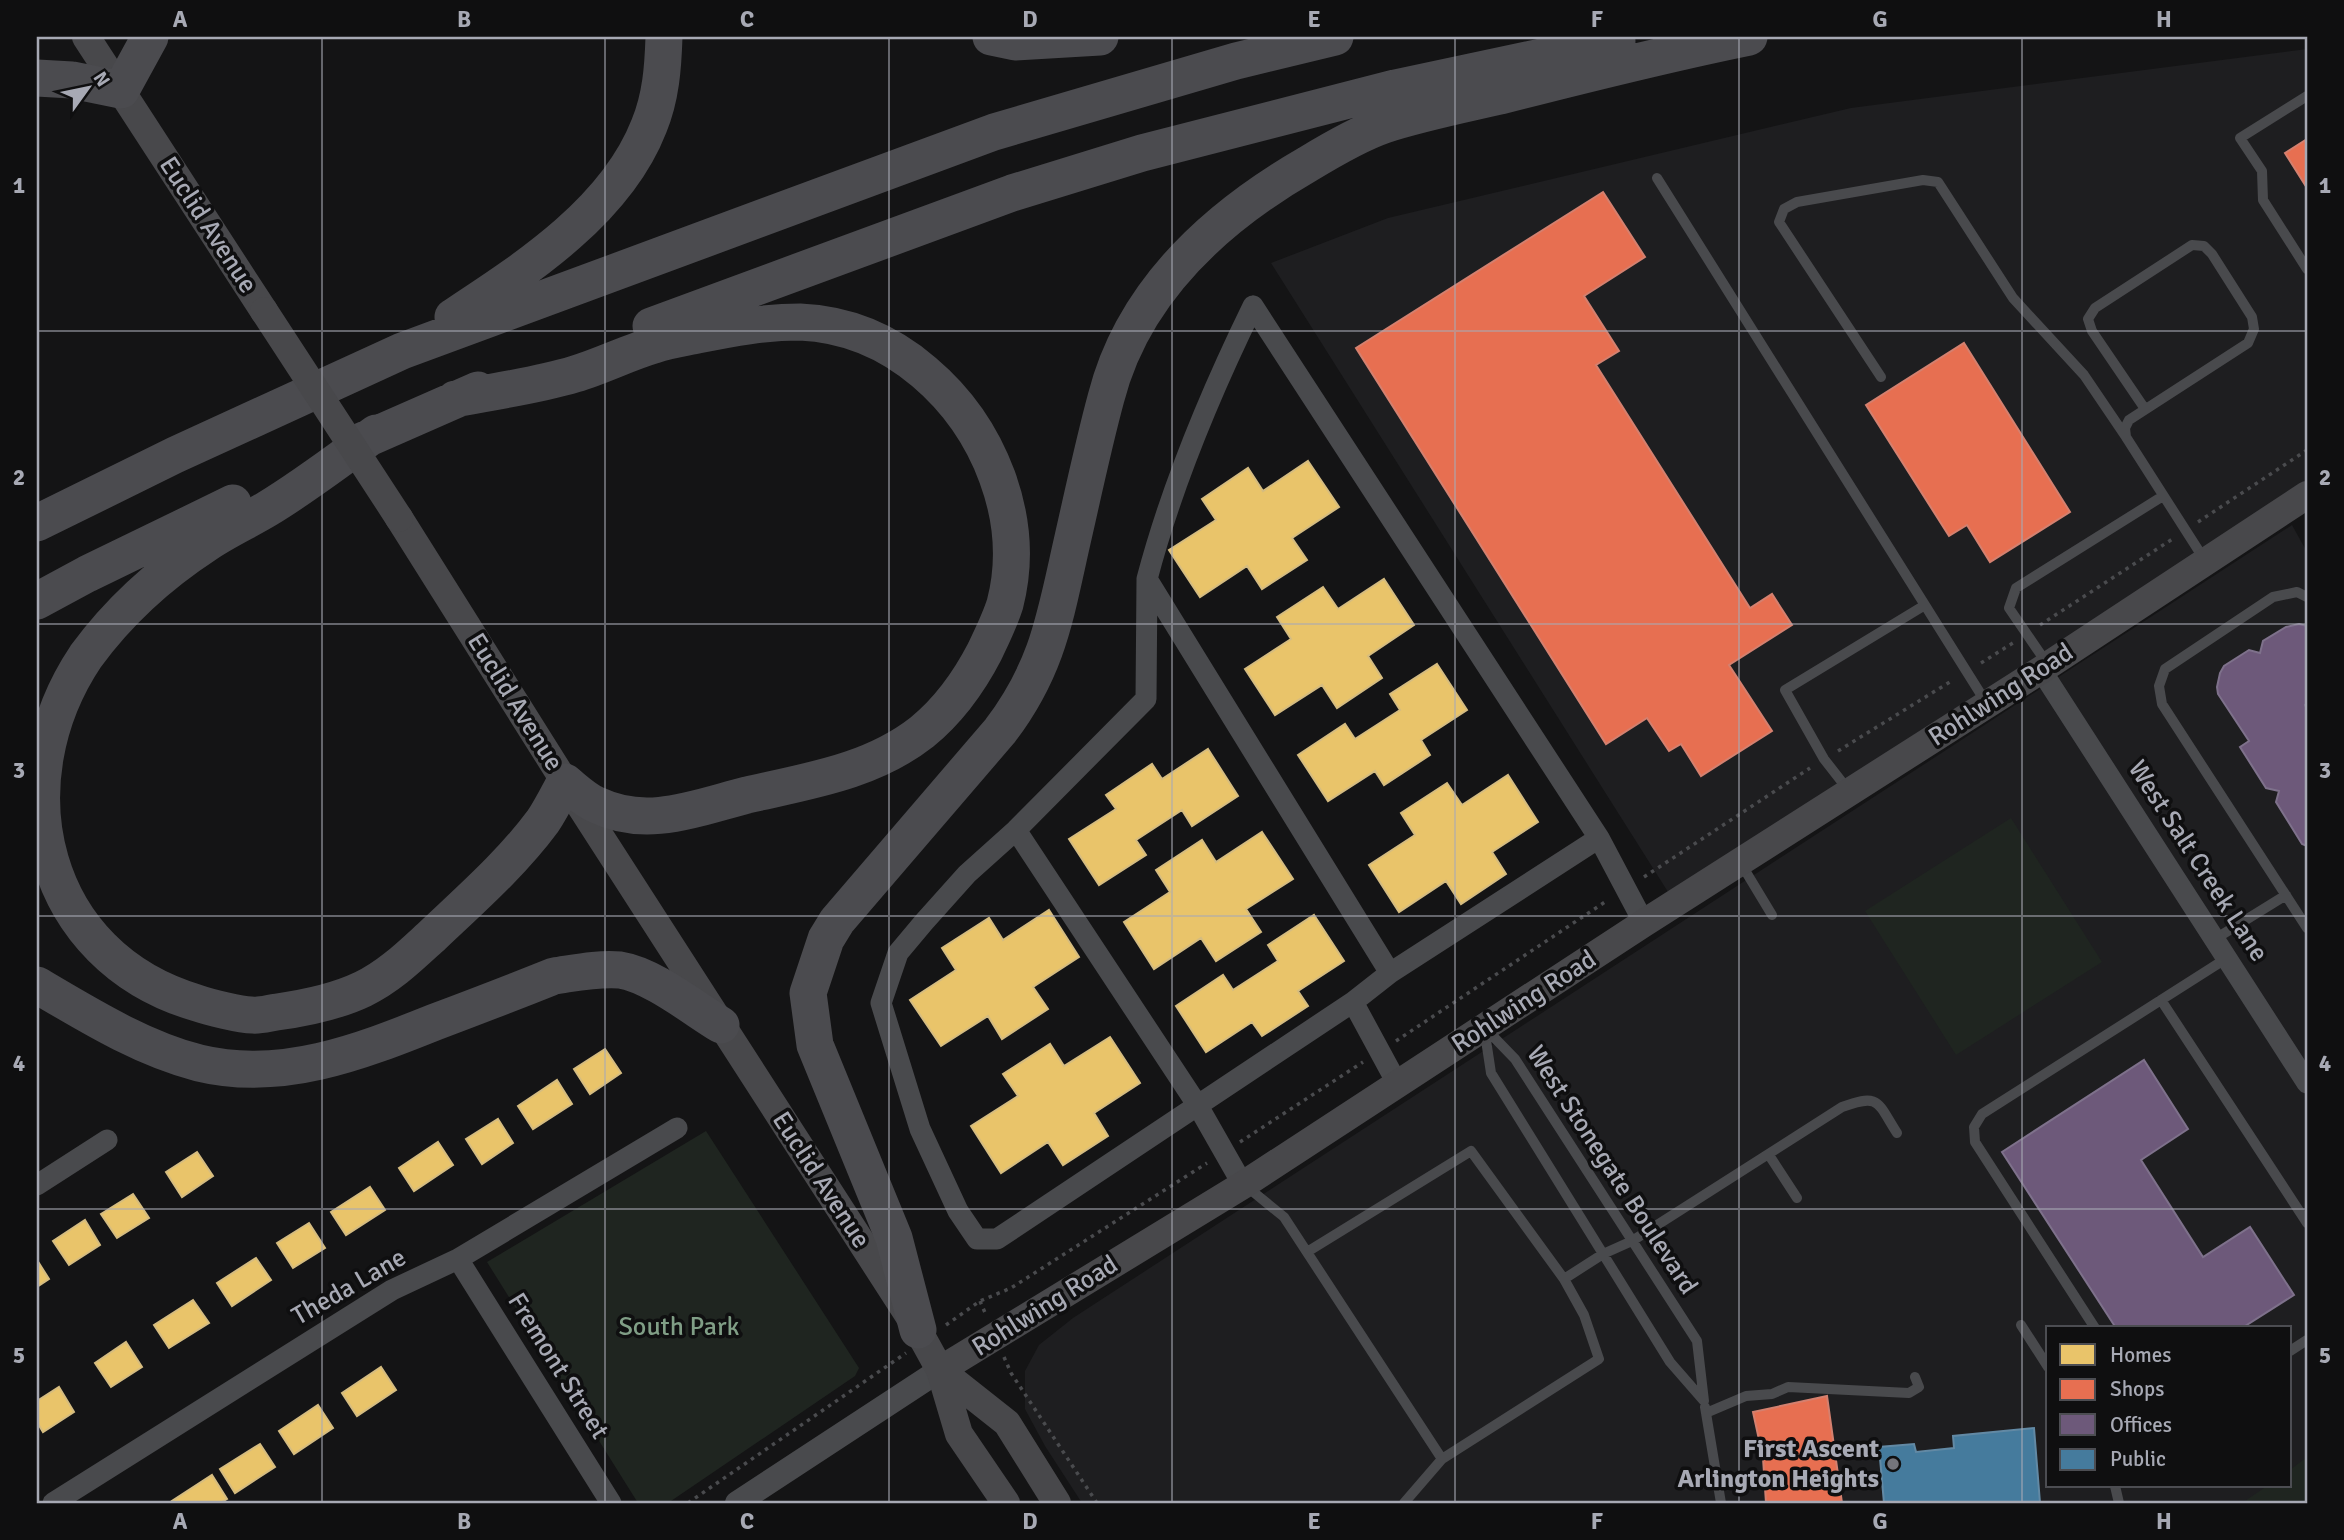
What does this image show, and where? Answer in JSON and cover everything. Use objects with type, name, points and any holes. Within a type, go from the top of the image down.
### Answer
[{"type":"highway","points":[[37,78],[72,80],[121,90],[150,37]]},
{"type":"highway","points":[[402,351],[510,279],[575,226],[613,188],[627,170],[650,123],[663,71],[664,37]]},
{"type":"highway","points":[[991,37],[1015,42],[1100,37]]},
{"type":"highway","points":[[37,523],[176,455],[402,351],[994,132],[1236,61],[1335,37]]},
{"type":"highway","points":[[37,601],[376,433],[455,399],[1012,192],[1142,153],[1293,113],[1395,88],[1639,37]]},
{"type":"highway","points":[[918,1330],[894,1238],[815,1045],[808,993],[826,939],[837,921],[1000,731],[1016,710],[1036,675],[1054,621],[1107,392],[1125,344],[1138,320],[1170,274],[1191,251],[1244,206],[1281,179],[1382,126],[1657,56],[1748,37]]},
{"type":"highway","points":[[376,433],[268,509],[208,542],[165,573],[133,601],[84,658],[48,726],[37,798],[40,827],[47,858],[74,919],[116,962],[153,986],[186,1000],[252,1016],[303,1009],[363,989],[395,969],[517,852],[544,819],[565,782],[594,804],[623,815],[659,817],[844,772],[887,754],[924,730],[952,703],[973,675],[994,632],[1005,603],[1010,566],[1010,532],[994,466],[977,432],[938,384],[912,362],[876,340],[843,328],[802,322],[750,325],[656,344],[573,374],[455,399]]},
{"type":"highway","points":[[37,502],[176,455]]},
{"type":"highway","points":[[37,985],[124,1033],[165,1052],[201,1063],[267,1070],[340,1057],[554,976],[585,972],[621,970],[640,978],[721,1025]]},
{"type":"main road","name":"Euclid Avenue","points":[[86,37],[399,518],[565,782],[918,1330],[940,1370]]},
{"type":"main road","name":"Rohlwing Road","points":[[940,1370],[1243,1185],[1644,923],[2306,498]]},
{"type":"main road","points":[[940,1370],[959,1434],[1006,1503]]},
{"type":"main road","points":[[940,1370],[1007,1423],[1057,1503]]},
{"type":"street","points":[[1599,838],[1391,973],[1353,1002],[997,1239],[977,1239],[958,1211],[920,1129],[881,1003],[898,953],[967,874],[1016,830],[1146,698],[1147,579],[1161,523],[1220,372],[1253,306],[1599,838],[1644,923]]},
{"type":"street","points":[[1147,579],[1391,973]]},
{"type":"street","name":"West Salt Creek Lane","points":[[2045,668],[2307,1083]]},
{"type":"street","points":[[1016,830],[1198,1105],[1243,1185]]},
{"type":"street","points":[[1353,1002],[1398,1085]]},
{"type":"street","name":"Theda Lane","points":[[53,1503],[392,1290],[458,1259],[677,1128]]},
{"type":"street","points":[[37,1185],[107,1140]]},
{"type":"street","name":"Fremont Street","points":[[458,1259],[611,1503]]},
{"type":"street","name":"Rohlwing Road","points":[[737,1503],[940,1370]]},
{"type":"lane","points":[[2307,96],[2240,138],[2262,171],[2263,200],[2307,269]]},
{"type":"lane","points":[[1657,178],[1987,704]]},
{"type":"lane","points":[[1881,377],[1779,222],[1784,209],[1797,202],[1923,180],[1938,182],[2013,298],[2084,375],[2206,562]]},
{"type":"lane","points":[[2126,437],[2125,428],[2129,420],[2248,343],[2254,329],[2252,317],[2212,254],[2204,247],[2192,245],[2095,308],[2088,318],[2092,331],[2145,409]]},
{"type":"lane","points":[[2045,668],[2009,608],[2016,588],[2163,496]]},
{"type":"lane","points":[[2307,597],[2297,592],[2273,597],[2165,669],[2159,686],[2162,704],[2307,928]]},
{"type":"lane","points":[[1850,792],[1824,759],[1785,690],[1925,605]]},
{"type":"lane","points":[[1740,862],[1772,915]]},
{"type":"lane","points":[[2216,939],[2286,895]]},
{"type":"lane","points":[[2094,1326],[1975,1142],[1974,1127],[1982,1114],[2227,958]]},
{"type":"lane","points":[[2161,1000],[2307,1223]]},
{"type":"lane","name":"West Stonegate Boulevard","points":[[1484,1027],[1515,1059],[1697,1341],[1721,1503]]},
{"type":"lane","name":"West Stonegate Boulevard","points":[[1484,1027],[1491,1073],[1670,1362],[1704,1401]]},
{"type":"lane","points":[[1564,1279],[1603,1254],[1632,1241],[1842,1107],[1865,1099],[1878,1104],[1897,1133]]},
{"type":"lane","points":[[1307,1252],[1471,1150],[1564,1279],[1584,1315],[1599,1359],[1442,1459],[1404,1503]]},
{"type":"lane","points":[[1769,1154],[1797,1198]]},
{"type":"lane","points":[[1243,1185],[1284,1217],[1442,1459]]},
{"type":"lane","points":[[2021,1325],[2046,1364]]},
{"type":"lane","points":[[2292,1350],[2307,1340]]},
{"type":"lane","points":[[1706,1413],[1746,1396],[1772,1394],[1788,1387],[1909,1394],[1919,1388],[1915,1377]]},
{"type":"path","points":[[1011,1373],[1097,1503]]},
{"type":"path","points":[[688,1503],[858,1387]]},
{"type":"shaded area","points":[[2307,49],[2307,495],[1675,903],[1271,263],[1388,218],[1851,108]]},
{"type":"shaded area","points":[[2292,525],[2307,552],[2307,1503],[1082,1503],[1025,1409],[1025,1371],[1039,1345],[1073,1318]]},
{"type":"green space","points":[[2011,818],[2102,962],[1956,1055],[1865,911]]},
{"type":"green space","name":"South Park","points":[[706,1131],[859,1368],[855,1376],[668,1503],[638,1503],[487,1262]]},
{"type":"green space","points":[[2307,1457],[2307,1503],[2242,1503],[2264,1488],[2292,1488],[2292,1468]]},
{"type":"building: Homes","points":[[1308,461],[1339,507],[1292,538],[1307,560],[1262,589],[1247,566],[1200,597],[1169,550],[1216,520],[1202,499],[1248,468],[1263,491]]},
{"type":"building: Homes","points":[[1384,579],[1414,625],[1368,656],[1382,678],[1337,708],[1322,685],[1275,715],[1245,669],[1291,639],[1277,617],[1323,587],[1338,609]]},
{"type":"building: Homes","points":[[1437,664],[1467,710],[1421,740],[1430,755],[1384,785],[1375,771],[1328,801],[1298,755],[1345,724],[1355,739],[1400,710],[1390,694]]},
{"type":"building: Homes","points":[[1208,749],[1238,796],[1192,826],[1182,810],[1136,840],[1146,855],[1099,885],[1069,839],[1116,809],[1106,795],[1152,764],[1162,779]]},
{"type":"building: Homes","points":[[1508,775],[1538,822],[1492,852],[1506,874],[1461,904],[1446,881],[1399,912],[1369,865],[1415,835],[1401,813],[1447,783],[1462,805]]},
{"type":"building: Homes","points":[[1262,832],[1293,879],[1246,909],[1261,932],[1216,961],[1201,938],[1154,969],[1124,922],[1170,892],[1156,870],[1202,840],[1216,862]]},
{"type":"building: Homes","points":[[1049,910],[1079,957],[1033,987],[1048,1009],[1002,1039],[988,1016],[941,1046],[910,1000],[956,970],[942,948],[989,918],[1003,940]]},
{"type":"building: Homes","points":[[1314,915],[1344,961],[1298,991],[1308,1006],[1262,1036],[1252,1022],[1206,1052],[1176,1006],[1223,975],[1233,990],[1278,961],[1268,945]]},
{"type":"building: Homes","points":[[1110,1037],[1140,1083],[1094,1113],[1108,1136],[1063,1165],[1048,1142],[1001,1173],[971,1126],[1018,1096],[1003,1074],[1050,1044],[1064,1066]]},
{"type":"building: Homes","points":[[605,1049],[621,1073],[590,1094],[574,1069]]},
{"type":"building: Homes","points":[[557,1080],[572,1104],[533,1129],[518,1106]]},
{"type":"building: Homes","points":[[498,1119],[513,1143],[482,1164],[466,1139]]},
{"type":"building: Homes","points":[[438,1142],[453,1165],[414,1191],[399,1168]]},
{"type":"building: Homes","points":[[197,1152],[213,1176],[182,1197],[166,1172]]},
{"type":"building: Homes","points":[[370,1187],[385,1210],[346,1235],[331,1212]]},
{"type":"building: Homes","points":[[133,1194],[149,1218],[117,1238],[101,1214]]},
{"type":"building: Homes","points":[[85,1220],[100,1245],[69,1265],[53,1241]]},
{"type":"building: Homes","points":[[309,1223],[325,1248],[293,1268],[277,1243]]},
{"type":"building: Homes","points":[[256,1258],[271,1280],[232,1306],[217,1283]]},
{"type":"building: Homes","points":[[37,1260],[49,1279],[37,1287]]},
{"type":"building: Homes","points":[[193,1300],[209,1323],[169,1348],[154,1325]]},
{"type":"building: Homes","points":[[126,1342],[142,1367],[111,1387],[95,1363]]},
{"type":"building: Homes","points":[[381,1367],[396,1390],[357,1416],[342,1393]]},
{"type":"building: Homes","points":[[59,1387],[74,1412],[43,1432],[37,1422],[37,1401]]},
{"type":"building: Homes","points":[[318,1405],[333,1428],[294,1454],[279,1431]]},
{"type":"building: Homes","points":[[260,1444],[275,1467],[235,1493],[220,1469]]},
{"type":"building: Homes","points":[[212,1475],[227,1499],[220,1503],[172,1501]]},
{"type":"building: Shops","points":[[2307,139],[2307,188],[2285,153]]},
{"type":"building: Shops","points":[[1603,192],[1645,257],[1584,296],[1619,351],[1596,365],[1750,608],[1772,594],[1792,625],[1729,665],[1772,731],[1701,776],[1681,744],[1669,751],[1647,718],[1606,744],[1356,348]]},
{"type":"building: Shops","points":[[1964,343],[2070,512],[1990,562],[1967,525],[1949,536],[1866,405]]},
{"type":"building: Shops","points":[[1827,1396],[1842,1503],[1766,1503],[1763,1458],[1753,1412]]},
{"type":"building: Offices","points":[[2299,624],[2307,626],[2307,846],[2302,844],[2276,802],[2279,791],[2266,788],[2240,747],[2249,741],[2218,694],[2217,687],[2224,666],[2249,650],[2260,653],[2263,641],[2286,627]]},
{"type":"building: Offices","points":[[2144,1060],[2188,1129],[2141,1160],[2203,1257],[2250,1227],[2294,1295],[2245,1326],[2115,1326],[2002,1152]]},
{"type":"building: Public","points":[[2034,1428],[2040,1503],[1884,1503],[1879,1447],[1914,1444],[1916,1452],[1954,1448],[1953,1436]]},
{"type":"place","name":"First Ascent Arlington Heights","points":[[1893,1464]]}]
